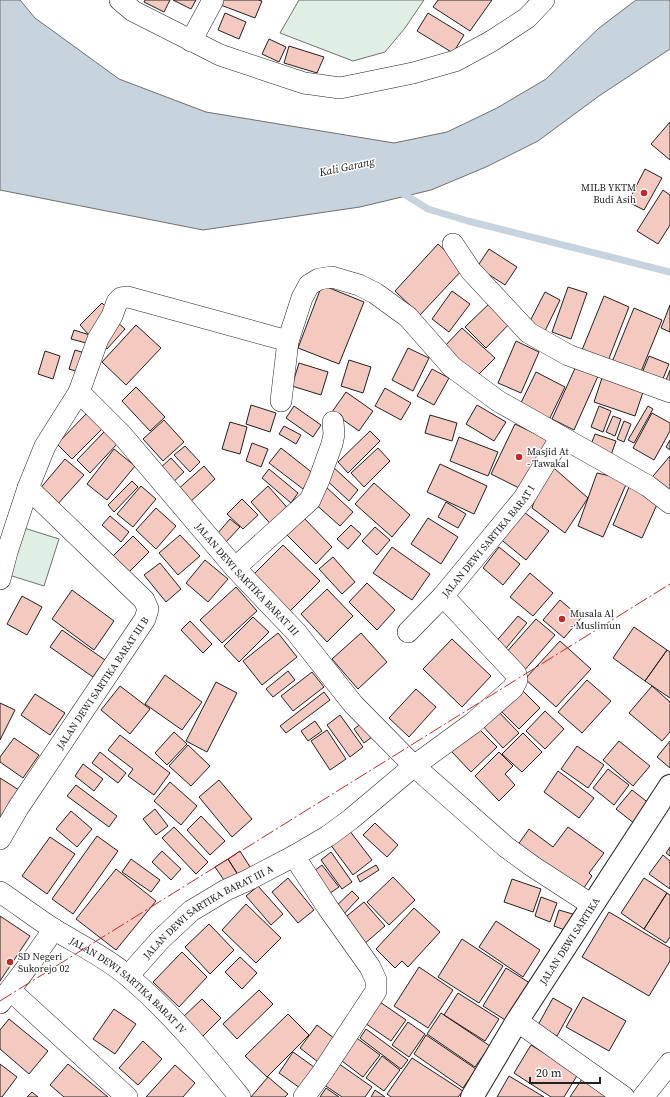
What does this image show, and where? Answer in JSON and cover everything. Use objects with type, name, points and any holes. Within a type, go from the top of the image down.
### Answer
[{"type":"street","points":[[120,0],[133,10],[191,41],[220,54],[304,83],[340,88],[413,73],[454,61],[490,42],[527,18],[542,1]]},
{"type":"street","points":[[191,41],[213,0]]},
{"type":"street","points":[[453,244],[471,271],[529,333],[568,355],[670,392]]},
{"type":"street","points":[[280,401],[288,341],[302,298],[309,285],[319,279],[332,277],[359,285],[375,292],[408,317],[452,367],[498,402],[648,486],[670,502]]},
{"type":"street","points":[[0,579],[7,552],[28,488],[44,446],[79,392],[98,339],[112,316],[116,302],[121,298],[128,297],[288,341]]},
{"type":"street","name":"JALAN DEWI SARTIKA BARAT III","points":[[79,392],[122,435],[235,568],[296,632],[352,704],[414,766],[506,847],[532,866],[592,905]]},
{"type":"street","points":[[235,568],[310,500],[332,444],[334,434],[333,422]]},
{"type":"street","name":"JALAN DEWI SARTIKA BARAT I","points":[[414,766],[473,723],[513,688],[517,680],[516,674],[443,596],[524,498],[561,437]]},
{"type":"street","name":"JALAN DEWI SARTIKA BARAT III B","points":[[0,838],[23,801],[145,619],[148,609],[144,600],[28,488]]},
{"type":"street","points":[[408,632],[443,596]]},
{"type":"street","name":"JALAN DEWI SARTIKA BARAT III A","points":[[128,976],[160,940],[190,911],[226,890],[294,856],[328,836],[414,766]]},
{"type":"street","name":"JALAN DEWI SARTIKA","points":[[472,1097],[517,1021],[592,905],[667,796]]},
{"type":"street","points":[[294,856],[328,908],[370,967],[376,980],[376,991],[304,1097]]},
{"type":"street","name":"JALAN DEWI SARTIKA BARAT IV","points":[[0,892],[54,929],[93,952],[128,976],[159,1005],[214,1065],[240,1097]]},
{"type":"street","points":[[54,929],[5,997],[127,1097]]},
{"type":"street","points":[[517,1021],[624,1097]]},
{"type":"street","points":[[643,1097],[670,1063]]},
{"type":"green space","points":[[299,0],[424,0],[405,28],[385,52],[353,61],[280,33]]},
{"type":"green space","points":[[24,528],[59,539],[44,586],[9,575]]},
{"type":"water","name":"Kali Garang","points":[[0,0],[20,0],[35,18],[119,79],[206,112],[394,143],[447,132],[497,108],[546,79],[599,28],[636,0],[670,0],[670,49],[599,96],[538,141],[486,167],[431,190],[360,207],[203,230],[0,190]]},
{"type":"building","points":[[145,0],[170,0],[164,12],[144,2]]},
{"type":"building","points":[[173,0],[196,0],[191,9]]},
{"type":"building","points":[[219,0],[262,1],[255,18],[218,4]]},
{"type":"building","points":[[438,0],[492,0],[470,31],[433,7]]},
{"type":"building","points":[[225,13],[246,22],[239,39],[218,30]]},
{"type":"building","points":[[428,13],[464,35],[453,53],[417,31]]},
{"type":"building","points":[[269,39],[286,47],[279,62],[262,54]]},
{"type":"building","points":[[289,46],[324,57],[317,73],[284,63]]},
{"type":"building","points":[[670,122],[670,160],[651,144]]},
{"type":"building","points":[[645,169],[662,178],[644,210],[628,202]]},
{"type":"building","points":[[663,190],[670,195],[670,225],[658,244],[637,231]]},
{"type":"building","points":[[438,244],[464,268],[420,315],[395,291]]},
{"type":"building","points":[[489,249],[517,267],[505,285],[477,267]]},
{"type":"building","points":[[322,285],[364,302],[339,364],[298,348]]},
{"type":"building","points":[[568,287],[587,293],[571,339],[552,332]]},
{"type":"building","points":[[452,291],[470,304],[449,332],[432,319]]},
{"type":"building","points":[[545,292],[560,300],[544,333],[528,325]]},
{"type":"building","points":[[604,296],[629,307],[606,366],[580,355]]},
{"type":"building","points":[[493,300],[513,320],[486,348],[465,327]]},
{"type":"building","points":[[102,303],[112,313],[89,335],[80,325]]},
{"type":"building","points":[[670,305],[670,332],[661,328]]},
{"type":"building","points":[[634,308],[662,320],[638,379],[610,367]]},
{"type":"building","points":[[116,321],[125,329],[107,349],[98,342]]},
{"type":"building","points":[[136,325],[161,348],[126,385],[102,362]]},
{"type":"building","points":[[462,328],[495,358],[475,378],[443,348]]},
{"type":"building","points":[[74,330],[93,336],[90,344],[71,339]]},
{"type":"building","points":[[516,341],[539,352],[521,393],[498,383]]},
{"type":"building","points":[[408,348],[429,358],[413,391],[392,380]]},
{"type":"building","points":[[75,350],[88,354],[82,373],[69,369]]},
{"type":"building","points":[[45,351],[60,356],[53,379],[38,374]]},
{"type":"building","points":[[649,356],[669,364],[660,386],[640,378]]},
{"type":"building","points":[[349,360],[371,367],[363,393],[341,386]]},
{"type":"building","points":[[299,363],[328,372],[321,395],[292,386]]},
{"type":"building","points":[[577,364],[599,374],[574,430],[552,419]]},
{"type":"building","points":[[432,369],[449,378],[434,405],[417,396]]},
{"type":"building","points":[[670,370],[670,387],[664,385]]},
{"type":"building","points":[[536,372],[565,387],[547,424],[518,409]]},
{"type":"building","points":[[604,372],[645,386],[635,416],[594,402]]},
{"type":"building","points":[[136,387],[165,417],[150,431],[122,401]]},
{"type":"building","points":[[385,388],[411,403],[401,420],[375,406]]},
{"type":"building","points":[[346,392],[373,411],[359,431],[332,412]]},
{"type":"building","points":[[251,405],[276,413],[270,432],[246,424]]},
{"type":"building","points":[[477,405],[506,422],[494,441],[466,424]]},
{"type":"building","points":[[294,406],[321,425],[313,437],[286,418]]},
{"type":"building","points":[[599,406],[611,411],[603,432],[591,427]]},
{"type":"building","points":[[648,406],[653,409],[634,443],[628,440]]},
{"type":"building","points":[[652,413],[670,423],[670,431],[654,460],[633,448]]},
{"type":"building","points":[[86,414],[102,429],[72,459],[57,444]]},
{"type":"building","points":[[430,415],[457,423],[452,441],[425,433]]},
{"type":"building","points":[[613,416],[621,419],[615,436],[606,432]]},
{"type":"building","points":[[164,420],[184,442],[163,461],[143,439]]},
{"type":"building","points":[[624,421],[631,424],[624,442],[617,439]]},
{"type":"building","points":[[230,422],[247,427],[240,454],[222,449]]},
{"type":"building","name":"Masjid At - Tawakal","points":[[515,424],[548,440],[523,490],[491,474]]},
{"type":"building","points":[[284,426],[301,435],[296,444],[279,434]]},
{"type":"building","points":[[105,431],[118,443],[90,473],[77,460]]},
{"type":"building","points":[[370,431],[380,441],[348,473],[338,462]]},
{"type":"building","points":[[595,434],[616,441],[611,455],[590,447]]},
{"type":"building","points":[[459,437],[498,452],[488,476],[450,461]]},
{"type":"building","points":[[670,440],[670,450],[666,447]]},
{"type":"building","points":[[252,443],[268,449],[261,467],[246,461]]},
{"type":"building","points":[[185,446],[200,462],[190,472],[174,455]]},
{"type":"building","points":[[281,448],[314,474],[303,489],[269,463]]},
{"type":"building","points":[[378,448],[390,461],[364,487],[351,473]]},
{"type":"building","points":[[114,449],[135,466],[107,500],[87,484]]},
{"type":"building","points":[[670,456],[670,499],[648,482]]},
{"type":"building","points":[[171,458],[184,472],[171,484],[158,470]]},
{"type":"building","points":[[65,459],[84,475],[56,506],[38,491]]},
{"type":"building","points":[[547,462],[588,498],[565,533],[532,508]]},
{"type":"building","points":[[440,464],[487,486],[474,514],[427,492]]},
{"type":"building","points":[[204,466],[215,479],[188,504],[176,491]]},
{"type":"building","points":[[332,466],[358,490],[349,501],[322,476]]},
{"type":"building","points":[[269,469],[298,493],[291,503],[262,478]]},
{"type":"building","points":[[597,473],[628,480],[603,537],[578,526]]},
{"type":"building","points":[[132,481],[138,487],[114,512],[108,505]]},
{"type":"building","points":[[374,483],[410,515],[392,537],[355,504]]},
{"type":"building","points":[[141,486],[156,499],[133,527],[117,514]]},
{"type":"building","points":[[268,486],[292,513],[275,529],[251,502]]},
{"type":"building","points":[[325,486],[353,512],[340,526],[312,501]]},
{"type":"building","points":[[629,487],[659,500],[642,538],[613,525]]},
{"type":"building","points":[[242,499],[258,515],[243,529],[227,514]]},
{"type":"building","points":[[446,502],[466,514],[458,528],[438,517]]},
{"type":"building","points":[[156,508],[176,526],[156,549],[136,530]]},
{"type":"building","points":[[520,509],[549,531],[526,560],[498,537]]},
{"type":"building","points":[[301,515],[332,547],[316,564],[284,532]]},
{"type":"building","points":[[110,516],[129,532],[121,542],[102,525]]},
{"type":"building","points":[[428,518],[458,537],[441,564],[411,544]]},
{"type":"building","points":[[230,519],[240,527],[226,542],[217,534]]},
{"type":"building","points":[[351,525],[361,534],[348,549],[337,539]]},
{"type":"building","points":[[375,527],[390,540],[377,555],[362,541]]},
{"type":"building","points":[[180,535],[200,556],[178,575],[159,553]]},
{"type":"building","points":[[133,536],[149,552],[129,572],[113,556]]},
{"type":"building","points":[[283,545],[320,581],[290,611],[253,575]]},
{"type":"building","points":[[392,547],[430,574],[412,600],[373,573]]},
{"type":"building","points":[[499,547],[520,564],[503,585],[483,568]]},
{"type":"building","points":[[333,557],[355,582],[342,594],[319,569]]},
{"type":"building","points":[[205,560],[228,579],[208,602],[186,583]]},
{"type":"building","points":[[160,563],[181,589],[166,602],[144,575]]},
{"type":"building","points":[[530,573],[553,593],[533,616],[510,597]]},
{"type":"building","points":[[367,583],[395,610],[377,630],[349,602]]},
{"type":"building","points":[[236,587],[257,611],[222,643],[200,620]]},
{"type":"building","points":[[327,589],[353,616],[327,642],[301,614]]},
{"type":"building","points":[[72,590],[114,621],[94,650],[52,619]]},
{"type":"building","points":[[22,596],[42,607],[27,635],[7,624]]},
{"type":"building","name":"Musala Al - Muslimun","points":[[560,600],[581,618],[564,638],[543,620]]},
{"type":"building","points":[[518,616],[527,623],[503,652],[494,644]]},
{"type":"building","points":[[253,617],[269,632],[239,662],[224,646]]},
{"type":"building","points":[[536,619],[555,635],[523,672],[504,655]]},
{"type":"building","points":[[190,621],[212,644],[203,653],[181,630]]},
{"type":"building","points":[[634,627],[667,650],[645,681],[613,658]]},
{"type":"building","points":[[62,630],[105,660],[93,677],[50,647]]},
{"type":"building","points":[[278,633],[297,657],[262,685],[243,661]]},
{"type":"building","points":[[361,633],[387,662],[358,689],[332,659]]},
{"type":"building","points":[[452,639],[491,676],[462,707],[423,669]]},
{"type":"building","points":[[560,641],[591,669],[556,707],[525,679]]},
{"type":"building","points":[[667,650],[670,652],[670,698],[645,681]]},
{"type":"building","points":[[288,671],[295,680],[273,697],[266,689]]},
{"type":"building","points":[[312,672],[324,687],[293,711],[281,696]]},
{"type":"building","points":[[165,675],[202,702],[182,730],[145,704]]},
{"type":"building","points":[[587,680],[611,701],[582,733],[558,712]]},
{"type":"building","points":[[216,682],[237,693],[207,752],[186,741]]},
{"type":"building","points":[[120,686],[150,709],[130,734],[101,710]]},
{"type":"building","points":[[652,686],[670,702],[670,732],[662,741],[629,713]]},
{"type":"building","points":[[416,689],[436,707],[409,737],[389,718]]},
{"type":"building","points":[[521,689],[540,708],[519,729],[500,710]]},
{"type":"building","points":[[324,692],[330,700],[286,733],[280,726]]},
{"type":"building","points":[[35,694],[65,713],[50,735],[21,715]]},
{"type":"building","points":[[0,703],[15,710],[0,740]]},
{"type":"building","points":[[495,708],[519,733],[503,748],[480,723]]},
{"type":"building","points":[[545,711],[564,729],[545,749],[526,731]]},
{"type":"building","points":[[340,715],[363,747],[350,757],[327,725]]},
{"type":"building","points":[[315,721],[322,731],[308,741],[301,731]]},
{"type":"building","points":[[362,723],[372,737],[364,743],[354,729]]},
{"type":"building","points":[[476,726],[497,747],[471,772],[451,751]]},
{"type":"building","points":[[327,730],[346,759],[330,770],[311,741]]},
{"type":"building","points":[[174,732],[187,744],[167,765],[155,753]]},
{"type":"building","points":[[523,733],[542,752],[522,772],[502,754]]},
{"type":"building","points":[[120,735],[170,773],[154,795],[128,776],[133,769],[108,750]]},
{"type":"building","points":[[14,738],[39,755],[23,778],[0,762],[0,757]]},
{"type":"building","points":[[619,741],[650,766],[633,786],[603,760]]},
{"type":"building","points":[[670,741],[670,768],[657,757]]},
{"type":"building","points":[[188,745],[210,766],[191,786],[169,766]]},
{"type":"building","points":[[577,746],[604,765],[588,788],[561,769]]},
{"type":"building","points":[[100,752],[126,773],[118,783],[92,763]]},
{"type":"building","points":[[499,752],[513,766],[505,774],[515,785],[499,801],[475,776]]},
{"type":"building","points":[[83,764],[103,779],[94,791],[75,776]]},
{"type":"building","points":[[608,769],[629,785],[614,805],[593,788]]},
{"type":"building","points":[[558,771],[594,798],[579,818],[544,792]]},
{"type":"building","points":[[0,778],[19,790],[0,818]]},
{"type":"building","points":[[219,780],[252,819],[232,837],[199,797]]},
{"type":"building","points":[[170,782],[197,806],[181,825],[154,801]]},
{"type":"building","points":[[76,785],[117,816],[109,827],[67,796]]},
{"type":"building","points":[[632,790],[650,804],[635,824],[616,809]]},
{"type":"building","points":[[155,809],[168,826],[156,835],[143,819]]},
{"type":"building","points":[[71,811],[92,829],[77,847],[56,829]]},
{"type":"building","points":[[201,816],[225,841],[210,855],[187,830]]},
{"type":"building","points":[[375,823],[398,845],[387,857],[363,835]]},
{"type":"building","points":[[174,827],[208,862],[196,874],[162,838]]},
{"type":"building","points":[[568,827],[604,853],[589,873],[592,876],[579,895],[515,849],[529,829],[553,847]]},
{"type":"building","points":[[349,830],[372,860],[353,875],[330,844]]},
{"type":"building","points":[[97,836],[118,851],[73,914],[52,899]]},
{"type":"building","points":[[50,837],[75,854],[47,894],[22,876]]},
{"type":"building","points":[[670,847],[670,856],[666,853]]},
{"type":"building","points":[[162,851],[181,869],[171,880],[152,862]]},
{"type":"building","points":[[240,851],[252,870],[240,878],[228,859]]},
{"type":"building","points":[[331,852],[352,882],[342,889],[321,860]]},
{"type":"building","points":[[663,855],[670,861],[670,889],[649,874]]},
{"type":"building","points":[[131,859],[160,880],[151,892],[122,872]]},
{"type":"building","points":[[228,859],[240,878],[228,886],[215,867]]},
{"type":"building","points":[[322,865],[339,887],[326,896],[310,874]]},
{"type":"building","points":[[376,865],[379,870],[360,882],[357,876]]},
{"type":"building","points":[[116,869],[156,901],[116,950],[76,919]]},
{"type":"building","points":[[393,877],[415,900],[389,925],[367,902]]},
{"type":"building","points":[[288,878],[314,910],[298,923],[272,892]]},
{"type":"building","points":[[644,878],[667,893],[644,929],[621,913]]},
{"type":"building","points":[[512,879],[541,889],[533,912],[504,902]]},
{"type":"building","points":[[258,886],[283,914],[271,925],[246,896]]},
{"type":"building","points":[[352,891],[359,898],[341,917],[333,909]]},
{"type":"building","points":[[667,893],[670,895],[670,937],[666,943],[644,929]]},
{"type":"building","points":[[541,897],[557,903],[550,922],[535,916]]},
{"type":"building","points":[[364,902],[385,926],[363,945],[342,920]]},
{"type":"building","points":[[246,904],[281,938],[256,963],[222,930]]},
{"type":"building","points":[[414,908],[440,932],[408,967],[402,961],[395,968],[376,949]]},
{"type":"building","points":[[559,910],[576,915],[570,932],[554,926]]},
{"type":"building","points":[[609,912],[670,948],[670,961],[649,996],[582,957]]},
{"type":"building","points":[[0,916],[30,936],[0,981]]},
{"type":"building","points":[[496,921],[540,950],[523,977],[479,947]]},
{"type":"building","points":[[209,924],[234,950],[210,974],[185,947]]},
{"type":"building","points":[[462,939],[503,966],[479,1003],[438,977]]},
{"type":"building","points":[[182,952],[207,977],[179,1007],[153,982]]},
{"type":"building","points":[[240,957],[257,973],[242,989],[225,972]]},
{"type":"building","points":[[419,967],[453,990],[428,1028],[394,1006]]},
{"type":"building","points":[[506,968],[533,985],[510,1023],[483,1006]]},
{"type":"building","points":[[259,990],[273,1004],[237,1039],[223,1024]]},
{"type":"building","points":[[458,993],[499,1019],[485,1041],[444,1015]]},
{"type":"building","points":[[583,997],[626,1021],[609,1051],[566,1027]]},
{"type":"building","points":[[553,998],[572,1009],[557,1036],[538,1025]]},
{"type":"building","points":[[202,999],[221,1018],[201,1038],[182,1018]]},
{"type":"building","points":[[377,1000],[406,1020],[391,1041],[362,1021]]},
{"type":"building","points":[[114,1009],[136,1024],[115,1054],[93,1039]]},
{"type":"building","points":[[441,1013],[490,1046],[475,1067],[427,1034]]},
{"type":"building","points":[[288,1014],[309,1035],[267,1077],[245,1056]]},
{"type":"building","points":[[9,1019],[48,1051],[29,1074],[0,1049],[0,1030]]},
{"type":"building","points":[[408,1022],[425,1034],[409,1057],[392,1045]]},
{"type":"building","points":[[317,1025],[335,1039],[318,1062],[300,1048]]},
{"type":"building","points":[[366,1029],[408,1060],[401,1069],[360,1038]]},
{"type":"building","points":[[426,1035],[476,1069],[463,1088],[414,1054]]},
{"type":"building","points":[[354,1036],[380,1055],[363,1077],[338,1058]]},
{"type":"building","points":[[143,1041],[162,1059],[138,1085],[119,1068]]},
{"type":"building","points":[[531,1045],[578,1074],[564,1097],[551,1097],[514,1073]]},
{"type":"building","points":[[293,1052],[314,1067],[300,1088],[279,1073]]},
{"type":"building","points":[[382,1056],[400,1070],[384,1091],[366,1078]]},
{"type":"building","points":[[412,1058],[463,1091],[458,1097],[391,1097],[387,1094]]},
{"type":"building","points":[[335,1061],[372,1087],[365,1097],[342,1097],[320,1082]]},
{"type":"building","points":[[0,1064],[17,1077],[2,1097],[0,1097]]},
{"type":"building","points":[[68,1064],[108,1097],[64,1097],[50,1085]]},
{"type":"building","points":[[175,1065],[195,1083],[183,1097],[146,1097]]},
{"type":"building","points":[[509,1076],[544,1097],[497,1097]]},
{"type":"building","points":[[268,1077],[288,1094],[285,1097],[251,1097]]},
{"type":"building","points":[[582,1079],[607,1097],[570,1097]]},
{"type":"building","points":[[326,1088],[339,1097],[320,1097]]},
{"type":"building","points":[[375,1090],[385,1097],[371,1097]]},
{"type":"building","points":[[32,1092],[38,1097],[27,1097]]},
{"type":"waterway","points":[[399,191],[428,209],[468,221],[670,272]]},
{"type":"power","points":[[0,1001],[670,584]]},
{"type":"place","name":"MILB YKTM Budi Asih","points":[[644,193]]},
{"type":"place","name":"Masjid At - Tawakal","points":[[519,457]]},
{"type":"place","name":"Musala Al - Muslimun","points":[[562,619]]},
{"type":"place","name":"SD Negeri Sukorejo 02","points":[[10,962]]}]
